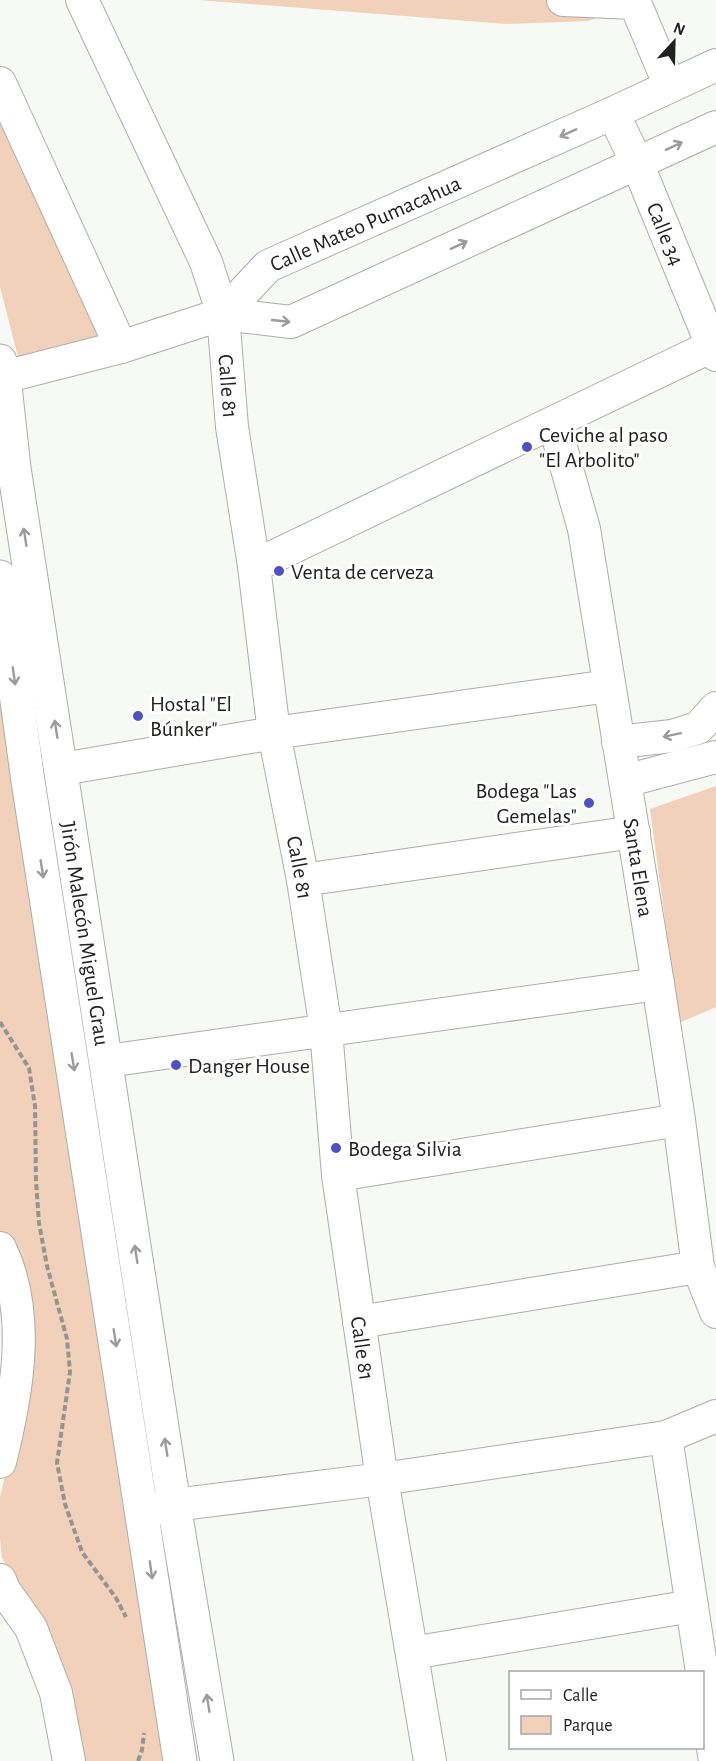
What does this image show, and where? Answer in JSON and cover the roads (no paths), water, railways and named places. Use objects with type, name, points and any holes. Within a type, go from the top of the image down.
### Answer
[{"type":"main road","name":"Jirón Malecón Miguel Grau","points":[[1,372],[174,1505],[217,1761]]},
{"type":"main road","name":"Jirón Malecón Miguel Grau","points":[[0,577],[28,781],[180,1761]]},
{"type":"street","name":"Calle 81","points":[[82,0],[206,262],[223,314],[232,427],[254,566],[274,733],[303,880],[326,1030],[338,1175],[382,1479],[430,1761]]},
{"type":"street","points":[[563,0],[637,2],[670,86]]},
{"type":"street","name":"Calle Mateo Pumacahua","points":[[223,314],[268,266],[613,113],[716,64]]},
{"type":"street","points":[[0,83],[122,347]]},
{"type":"street","name":"Calle 34","points":[[613,113],[637,163],[714,351]]},
{"type":"street","points":[[1,372],[122,347],[223,314],[291,322],[716,127]]},
{"type":"street","points":[[254,566],[555,423],[714,351]]},
{"type":"street","name":"Santa Elena","points":[[555,423],[585,529],[679,1120],[698,1267],[716,1312]]},
{"type":"street","points":[[62,769],[274,733],[609,686]]},
{"type":"street","points":[[618,742],[672,736],[698,728],[716,711]]},
{"type":"street","points":[[625,781],[716,757]]},
{"type":"street","points":[[303,880],[634,832]]},
{"type":"street","points":[[107,1061],[658,984]]},
{"type":"street","points":[[338,1175],[679,1120]]},
{"type":"street","points":[[0,1248],[16,1295],[18,1341],[18,1373],[0,1462]]},
{"type":"street","points":[[359,1322],[698,1267]]},
{"type":"street","points":[[142,1512],[174,1505],[382,1479],[666,1437],[716,1416]]},
{"type":"street","points":[[666,1437],[701,1671]]},
{"type":"street","points":[[0,1580],[4,1590],[31,1628],[56,1693],[69,1761]]},
{"type":"street","points":[[412,1653],[692,1606]]},
{"type":"street","points":[[704,1688],[715,1761]]},
{"type":"place","name":"Ceviche al paso \"El Arbolito\"","points":[[527,447]]},
{"type":"place","name":"Venta de cerveza","points":[[279,571]]},
{"type":"place","name":"Hostal \"El Búnker\"","points":[[138,716]]},
{"type":"place","name":"Bodega \"Las Gemelas\"","points":[[589,803]]},
{"type":"place","name":"Danger House","points":[[176,1065]]},
{"type":"place","name":"Bodega Silvia","points":[[336,1148]]}]
